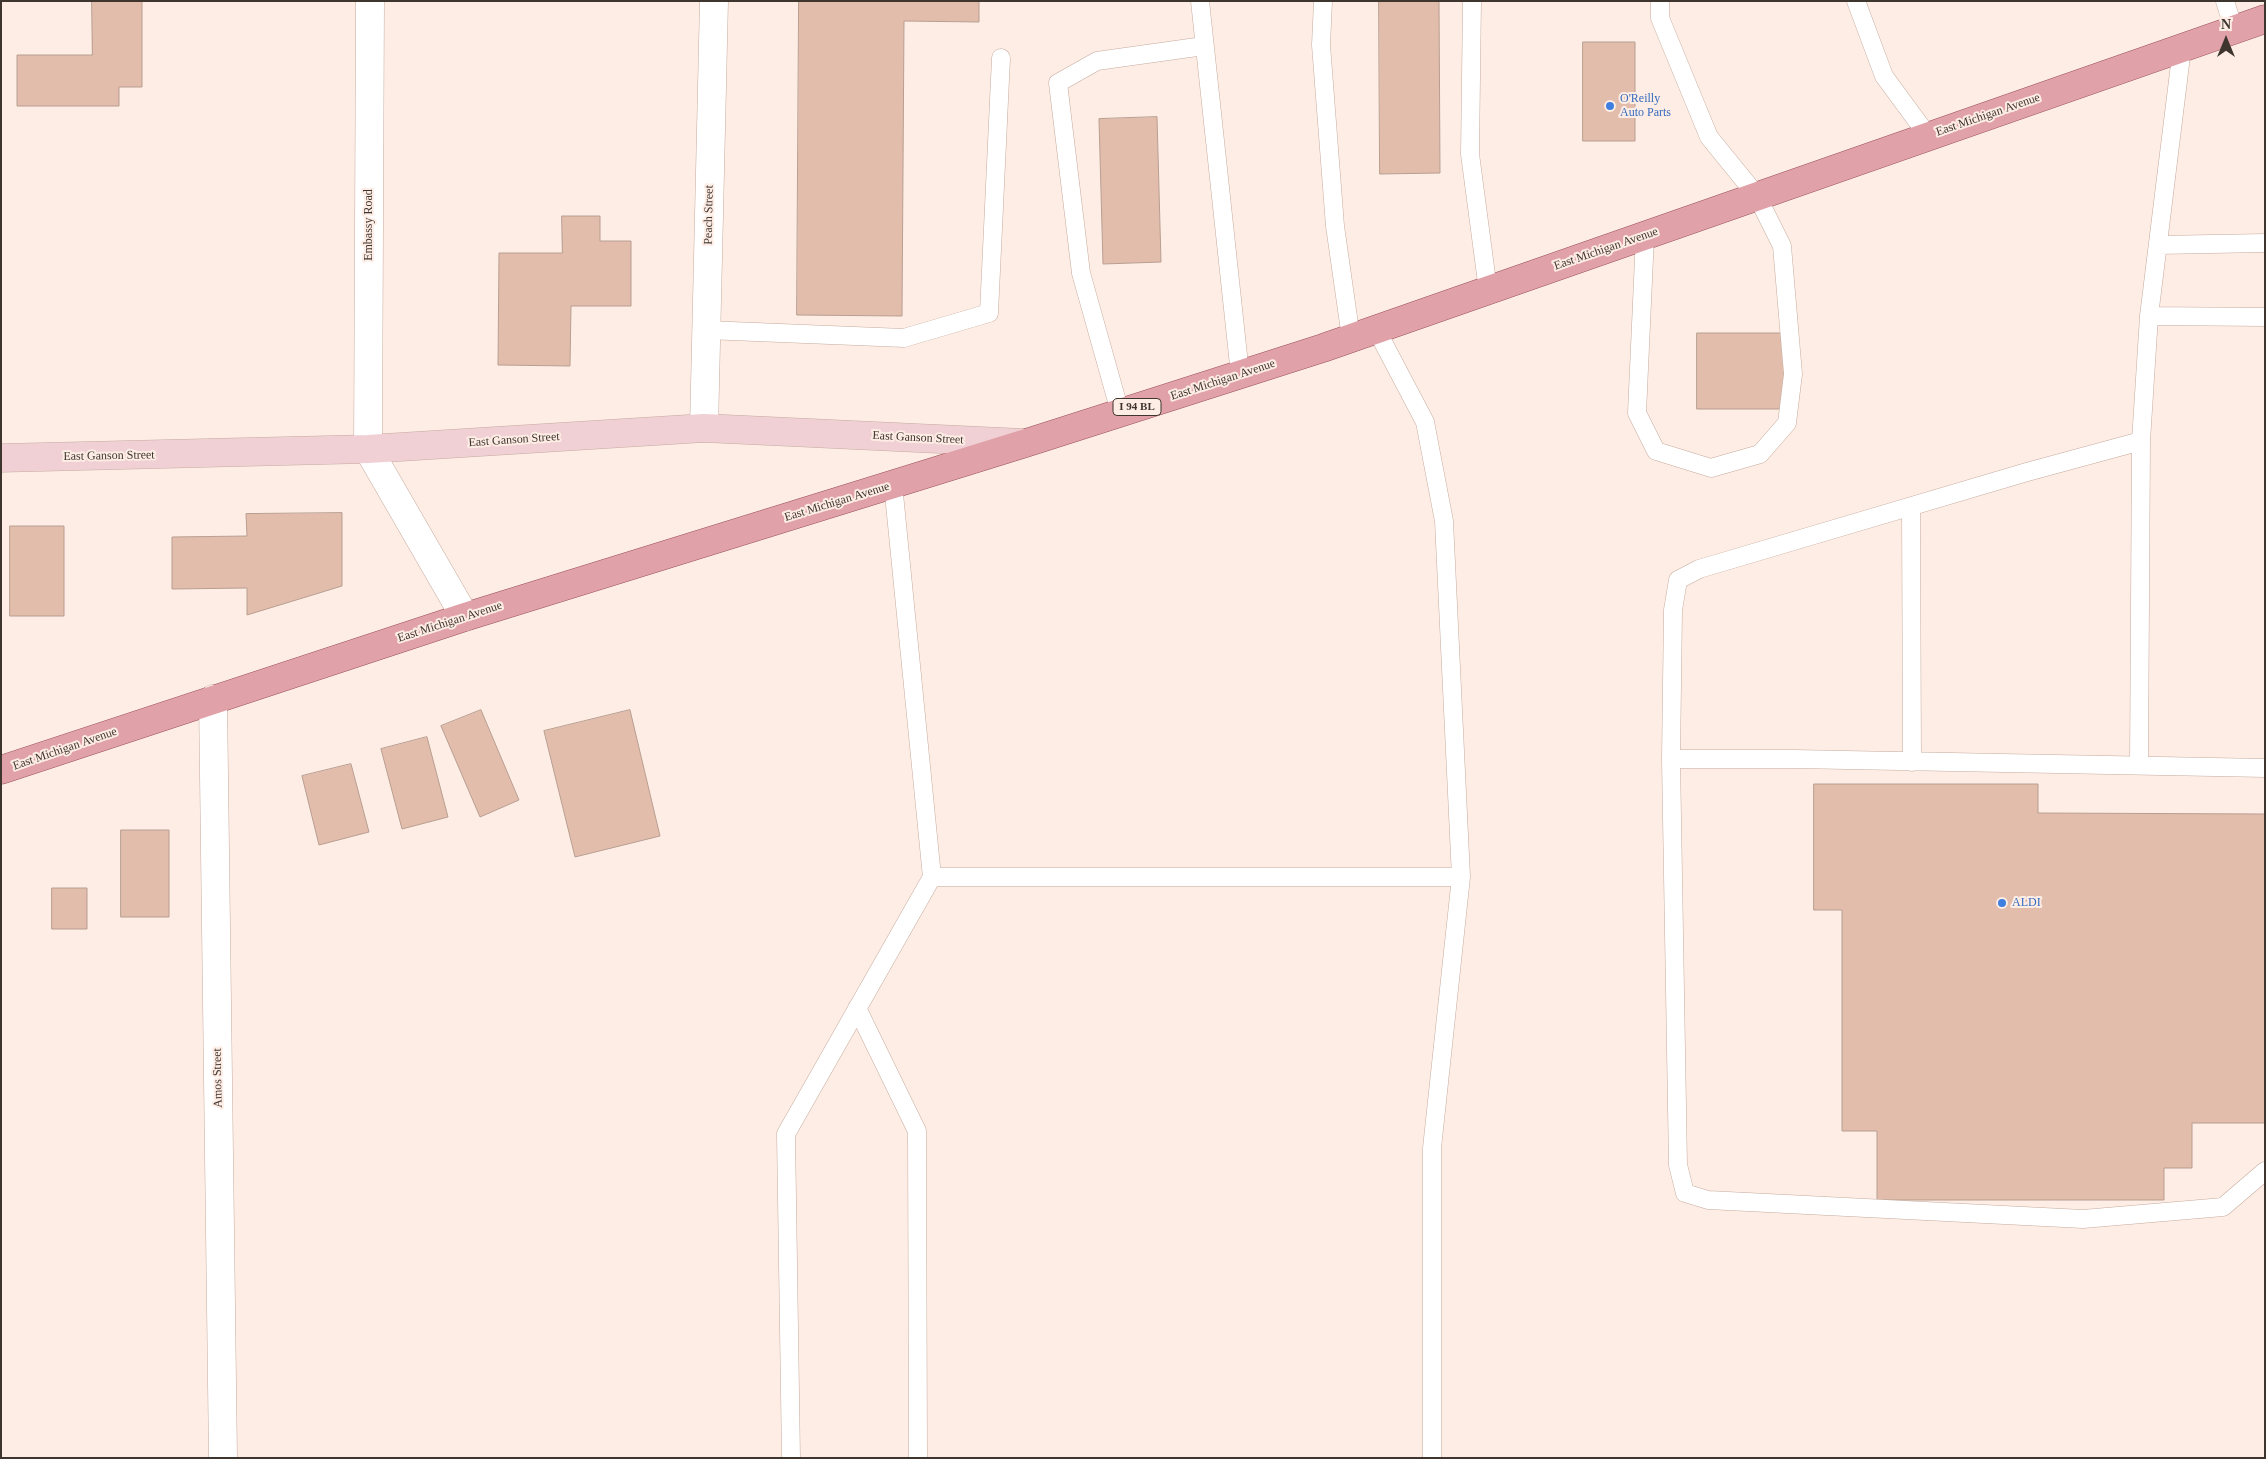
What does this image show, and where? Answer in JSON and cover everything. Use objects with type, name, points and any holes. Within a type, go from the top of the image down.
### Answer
[{"type":"main road","name":"East Michigan Avenue","points":[[1,770],[214,698],[465,617],[1026,443],[1351,338],[2265,19]]},
{"type":"street","name":"Embassy Road","points":[[368,449],[370,1]]},
{"type":"street","name":"Peach Street","points":[[704,428],[714,1]]},
{"type":"street","name":"East Ganson Street","points":[[1,458],[368,449],[704,428],[1026,443]]},
{"type":"street","points":[[368,449],[465,617]]},
{"type":"street","name":"Amos Street","points":[[214,698],[223,1458]]},
{"type":"lane","points":[[1200,1],[1240,374]]},
{"type":"lane","points":[[1323,1],[1321,45],[1334,226],[1351,338]]},
{"type":"lane","points":[[1472,1],[1470,154],[1488,290]]},
{"type":"lane","points":[[1645,236],[1637,413],[1656,450],[1711,468],[1760,454],[1787,423],[1793,374],[1782,246],[1757,196],[1709,137],[1660,18],[1660,1]]},
{"type":"lane","points":[[1856,1],[1884,76],[1928,136]]},
{"type":"lane","points":[[2225,1],[2234,30]]},
{"type":"lane","points":[[1120,412],[1081,273],[1058,83],[1097,61],[1204,46]]},
{"type":"lane","points":[[2138,764],[2142,441],[2149,316],[2182,48]]},
{"type":"lane","points":[[706,330],[904,338],[989,313],[1001,58]]},
{"type":"lane","points":[[2158,245],[2265,243]]},
{"type":"lane","points":[[2149,316],[2265,317]]},
{"type":"lane","points":[[1376,329],[1425,422],[1444,521],[1461,877],[1432,1148],[1432,1458]]},
{"type":"lane","points":[[2142,441],[1911,506],[1698,569],[1678,580],[1673,610],[1671,759],[1678,1165],[1685,1193],[1708,1200],[2083,1219],[2223,1207],[2265,1172]]},
{"type":"lane","points":[[791,1458],[786,1134],[932,877],[892,484]]},
{"type":"lane","points":[[1911,506],[1912,762]]},
{"type":"lane","points":[[1671,759],[2138,764],[2265,768]]},
{"type":"lane","points":[[932,877],[1461,877]]},
{"type":"lane","points":[[857,1008],[917,1130],[918,1458]]},
{"type":"building","points":[[92,1],[142,1],[142,87],[119,87],[119,106],[17,106],[17,55],[92,55]]},
{"type":"building","points":[[799,1],[979,1],[979,22],[904,21],[902,316],[797,315]]},
{"type":"building","points":[[1379,1],[1439,1],[1440,173],[1380,174]]},
{"type":"building","points":[[1583,42],[1635,42],[1635,141],[1583,141]]},
{"type":"building","points":[[1157,117],[1161,262],[1103,264],[1099,119]]},
{"type":"building","points":[[562,216],[600,216],[600,241],[631,241],[631,306],[571,306],[570,366],[498,365],[499,253],[562,253]]},
{"type":"building","points":[[1697,333],[1784,333],[1784,409],[1697,409]]},
{"type":"building","points":[[342,513],[342,586],[247,615],[247,588],[172,589],[172,537],[247,536],[246,514]]},
{"type":"building","points":[[10,526],[64,526],[64,616],[10,616]]},
{"type":"building","points":[[481,710],[519,800],[480,817],[441,726]]},
{"type":"building","points":[[630,710],[660,836],[575,857],[544,731]]},
{"type":"building","points":[[427,737],[448,817],[402,829],[381,749]]},
{"type":"building","points":[[351,764],[369,832],[319,845],[302,776]]},
{"type":"building","points":[[1814,784],[2038,784],[2038,813],[2265,814],[2265,1123],[2192,1123],[2192,1168],[2164,1168],[2164,1200],[1877,1200],[1877,1131],[1842,1131],[1842,910],[1814,910]]},
{"type":"building","points":[[121,830],[169,830],[169,917],[121,917]]},
{"type":"building","points":[[52,888],[87,888],[87,929],[52,929]]},
{"type":"place","name":"O'Reilly Auto Parts","points":[[1610,106]]},
{"type":"place","name":"ALDI","points":[[2002,903]]}]
